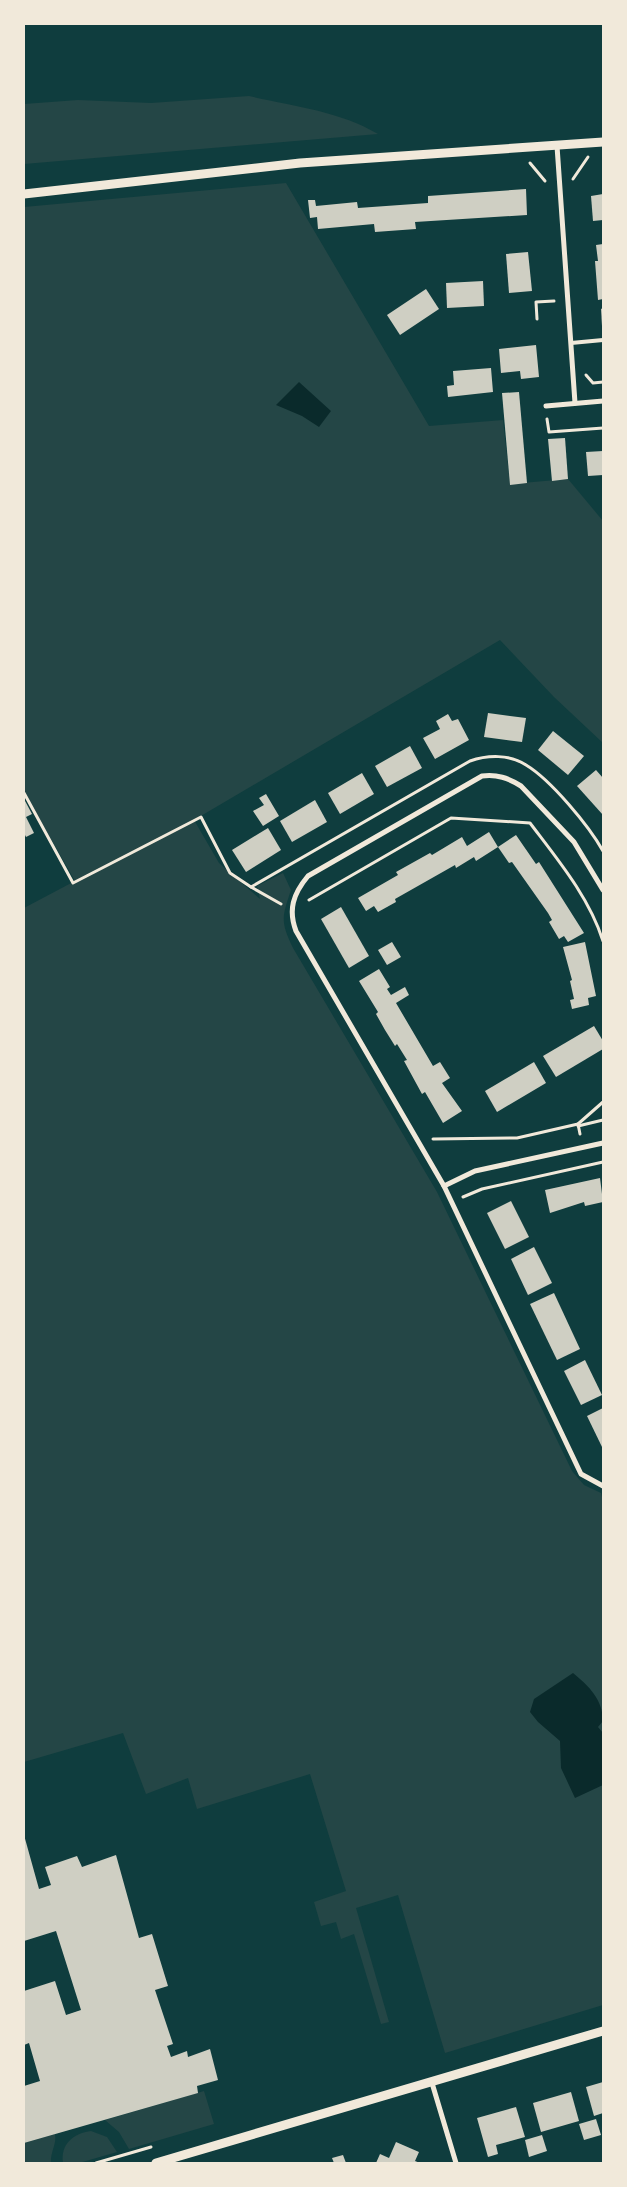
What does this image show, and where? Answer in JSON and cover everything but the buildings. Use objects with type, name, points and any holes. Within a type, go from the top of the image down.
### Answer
[{"type":"street","points":[[24,194],[300,163],[557,146],[594,141],[603,142]]},
{"type":"street","points":[[557,146],[575,403]]},
{"type":"street","points":[[546,406],[603,401]]},
{"type":"street","points":[[603,890],[574,842],[521,786],[513,780],[495,775],[482,776],[308,876],[301,885],[291,916],[296,931],[444,1186],[582,1474],[603,1486]]},
{"type":"street","points":[[444,1186],[475,1171],[603,1143]]},
{"type":"street","points":[[156,2163],[603,2031]]},
{"type":"street","points":[[432,2083],[456,2163]]},
{"type":"lane","points":[[571,343],[603,340]]},
{"type":"path","points":[[528,160],[546,182]]},
{"type":"path","points":[[537,319],[536,302],[555,300]]},
{"type":"path","points":[[546,406],[549,432],[603,428]]},
{"type":"path","points":[[24,793],[74,883],[201,817],[230,873],[251,887]]},
{"type":"path","points":[[306,906],[308,900],[451,818],[530,824],[570,875],[600,930],[603,941]]},
{"type":"path","points":[[578,1125],[603,1102]]},
{"type":"path","points":[[428,1131],[432,1139],[517,1138],[603,1120]]},
{"type":"path","points":[[578,1125],[581,1147]]},
{"type":"path","points":[[452,1204],[482,1189],[603,1162]]},
{"type":"shaded area","points":[[249,96],[332,115],[363,126],[378,134],[24,164],[24,104],[78,100],[151,103]]},
{"type":"shaded area","points":[[286,183],[429,426],[503,420],[510,484],[568,479],[603,521],[603,743],[554,697],[500,640],[194,820],[219,863],[260,899],[257,886],[283,873],[291,890],[284,913],[284,925],[293,948],[437,1192],[572,1471],[584,1485],[601,1493],[603,1501],[603,2005],[445,2053],[398,1895],[356,1908],[389,2022],[381,2024],[354,1934],[341,1939],[336,1922],[321,1926],[314,1902],[346,1891],[310,1774],[197,1809],[188,1778],[146,1794],[123,1733],[24,1762],[24,908],[75,881],[24,792],[24,207]]},
{"type":"shaded area","points":[[299,382],[331,411],[319,427],[302,416],[276,405]]},
{"type":"shaded area","points":[[573,1673],[598,1700],[601,1706],[603,1721],[598,1727],[603,1733],[603,1785],[575,1798],[561,1768],[560,1741],[538,1722],[530,1712],[534,1699]]},
{"type":"shaded area","points":[[204,2091],[214,2124],[129,2149],[119,2132],[105,2120]]},
{"type":"shaded area","points":[[91,2131],[107,2137],[117,2152],[79,2163],[63,2163],[66,2145],[79,2134]]},
{"type":"shaded area","points":[[55,2134],[51,2163],[24,2163],[24,2143]]}]
